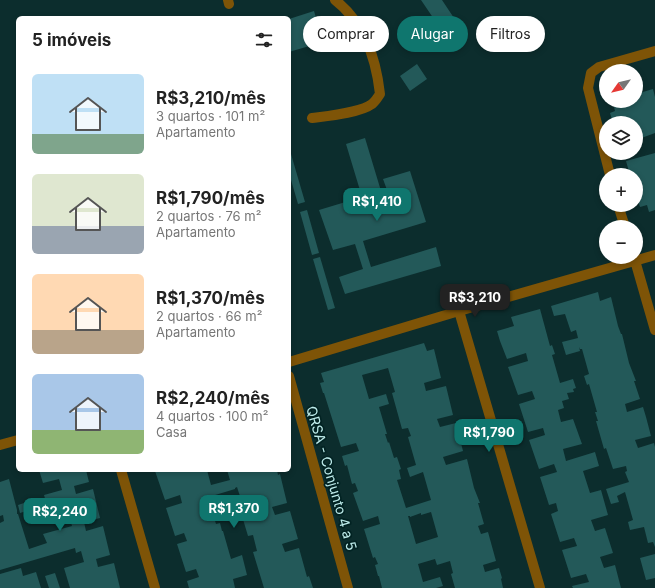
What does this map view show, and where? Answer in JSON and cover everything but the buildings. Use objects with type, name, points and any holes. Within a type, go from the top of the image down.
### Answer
[{"type":"street","points":[[312,118],[361,109],[372,104],[380,94],[378,76],[373,55],[363,31],[354,17],[335,0]]},
{"type":"street","points":[[608,168],[588,88],[591,73],[599,67],[655,51]]},
{"type":"street","points":[[643,257],[655,255]]},
{"type":"street","points":[[291,361],[617,264]]},
{"type":"street","points":[[635,264],[655,330]]},
{"type":"street","points":[[459,311],[540,588]]},
{"type":"street","name":"QRSA - Conjunto 4 a 5","points":[[291,383],[348,588]]},
{"type":"street","points":[[0,445],[16,441]]},
{"type":"street","points":[[122,472],[155,588]]}]
